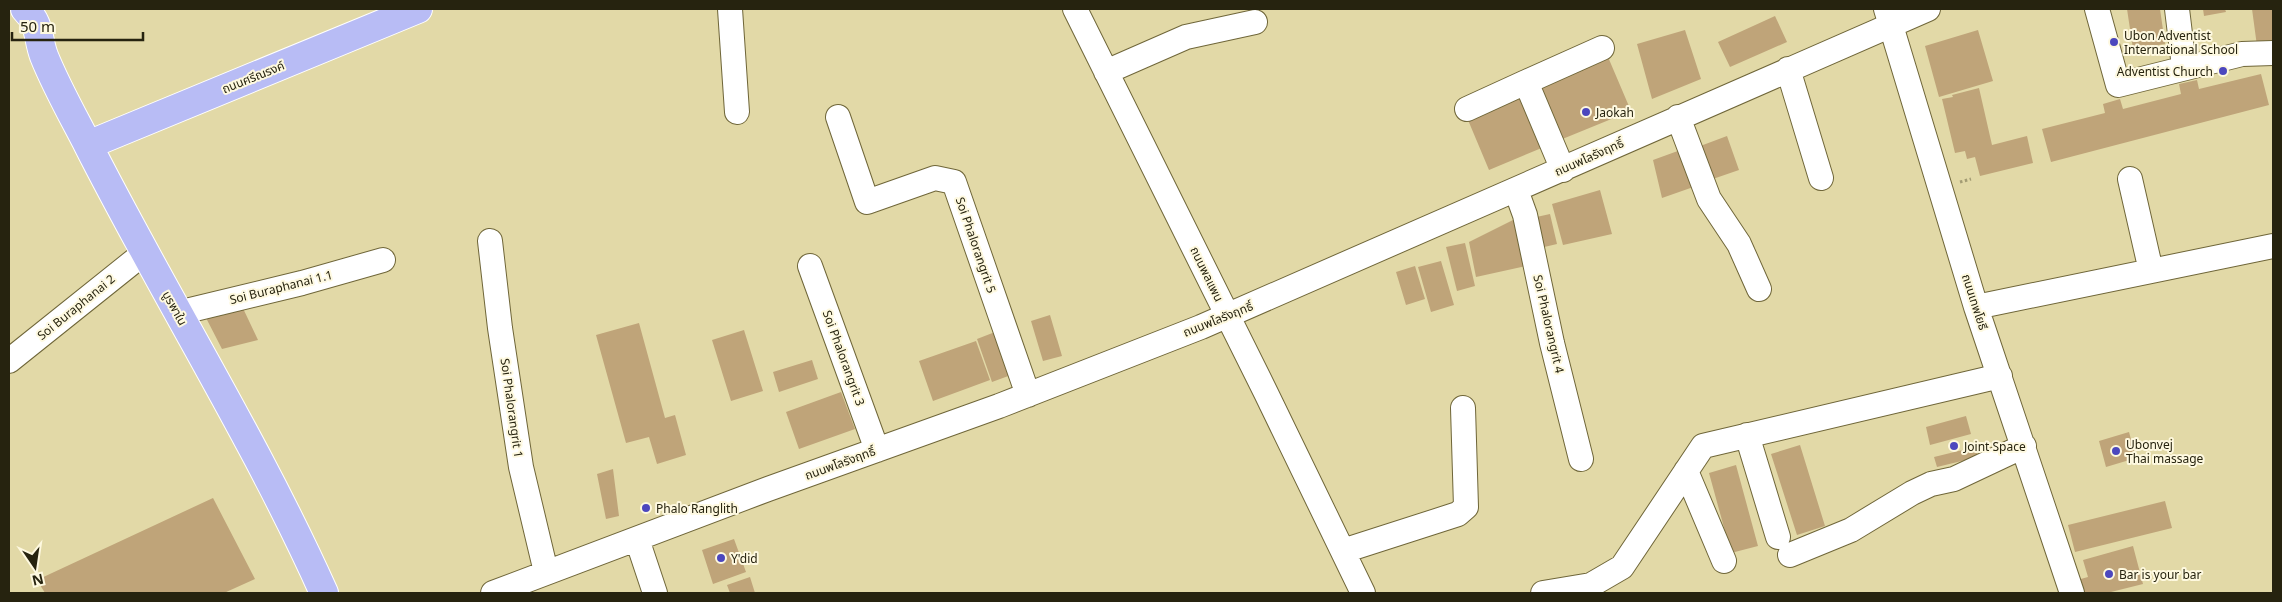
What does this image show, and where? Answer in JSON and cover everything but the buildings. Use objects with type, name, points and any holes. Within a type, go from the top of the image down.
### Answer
[{"type":"main road","name":"ถนนศรีณรงค์","points":[[88,145],[418,9]]},
{"type":"main road","name":"บูรพาใน","points":[[35,12],[44,56],[88,145],[144,253],[255,455],[324,593]]},
{"type":"street","points":[[730,9],[737,112]]},
{"type":"street","name":"ถนนพลแพน","points":[[1076,9],[1363,593]]},
{"type":"street","name":"ถนนพโลรังฤทธิ์","points":[[493,593],[1028,395],[1228,316],[1563,170],[1788,69],[1888,17],[1928,9]]},
{"type":"street","points":[[2097,9],[2118,85],[2242,54],[2273,54]]},
{"type":"street","points":[[2177,9],[2184,67]]},
{"type":"street","name":"ถนนเทพโยธี","points":[[1888,17],[1976,307],[2072,593]]},
{"type":"street","points":[[1106,72],[1186,38],[1255,22]]},
{"type":"street","points":[[1467,109],[1602,48]]},
{"type":"street","points":[[1788,69],[1821,178]]},
{"type":"street","points":[[1526,82],[1563,170]]},
{"type":"street","name":"Soi Phalorangrit 5","points":[[838,117],[867,202],[935,178],[954,182],[1028,395]]},
{"type":"street","points":[[1678,117],[1709,199],[1739,244],[1759,289]]},
{"type":"street","points":[[2130,179],[2151,270]]},
{"type":"street","name":"Soi Phalorangrit 4","points":[[1516,190],[1525,215],[1552,343],[1581,459]]},
{"type":"street","name":"Soi Phalorangrit 1","points":[[490,241],[500,328],[520,467],[546,572]]},
{"type":"street","points":[[1976,307],[2273,246]]},
{"type":"street","name":"Soi Buraphanai 2","points":[[9,361],[144,253]]},
{"type":"street","name":"Soi Buraphanai 1.1","points":[[178,312],[302,283],[383,260]]},
{"type":"street","name":"Soi Phalorangrit 3","points":[[810,266],[877,450]]},
{"type":"street","points":[[1543,593],[1591,585],[1622,567],[1703,446],[2000,376]]},
{"type":"street","points":[[1343,551],[1458,514],[1466,507],[1463,408]]},
{"type":"street","points":[[1746,435],[1784,546],[1851,530],[1912,493],[1931,484],[1954,479],[2024,446]]},
{"type":"street","points":[[1686,470],[1724,561]]},
{"type":"street","points":[[637,539],[655,593]]},
{"type":"place","name":"Ubon Adventist International School","points":[[2114,42]]},
{"type":"place","name":"Adventist Church","points":[[2223,71]]},
{"type":"place","name":"Jaokah","points":[[1586,112]]},
{"type":"place","name":"Joint Space","points":[[1954,446]]},
{"type":"place","name":"Ubonvej Thai massage","points":[[2116,451]]},
{"type":"place","name":"Phalo Ranglith","points":[[646,508]]},
{"type":"place","name":"Y'did","points":[[721,558]]},
{"type":"place","name":"Bar is your bar","points":[[2109,574]]}]
